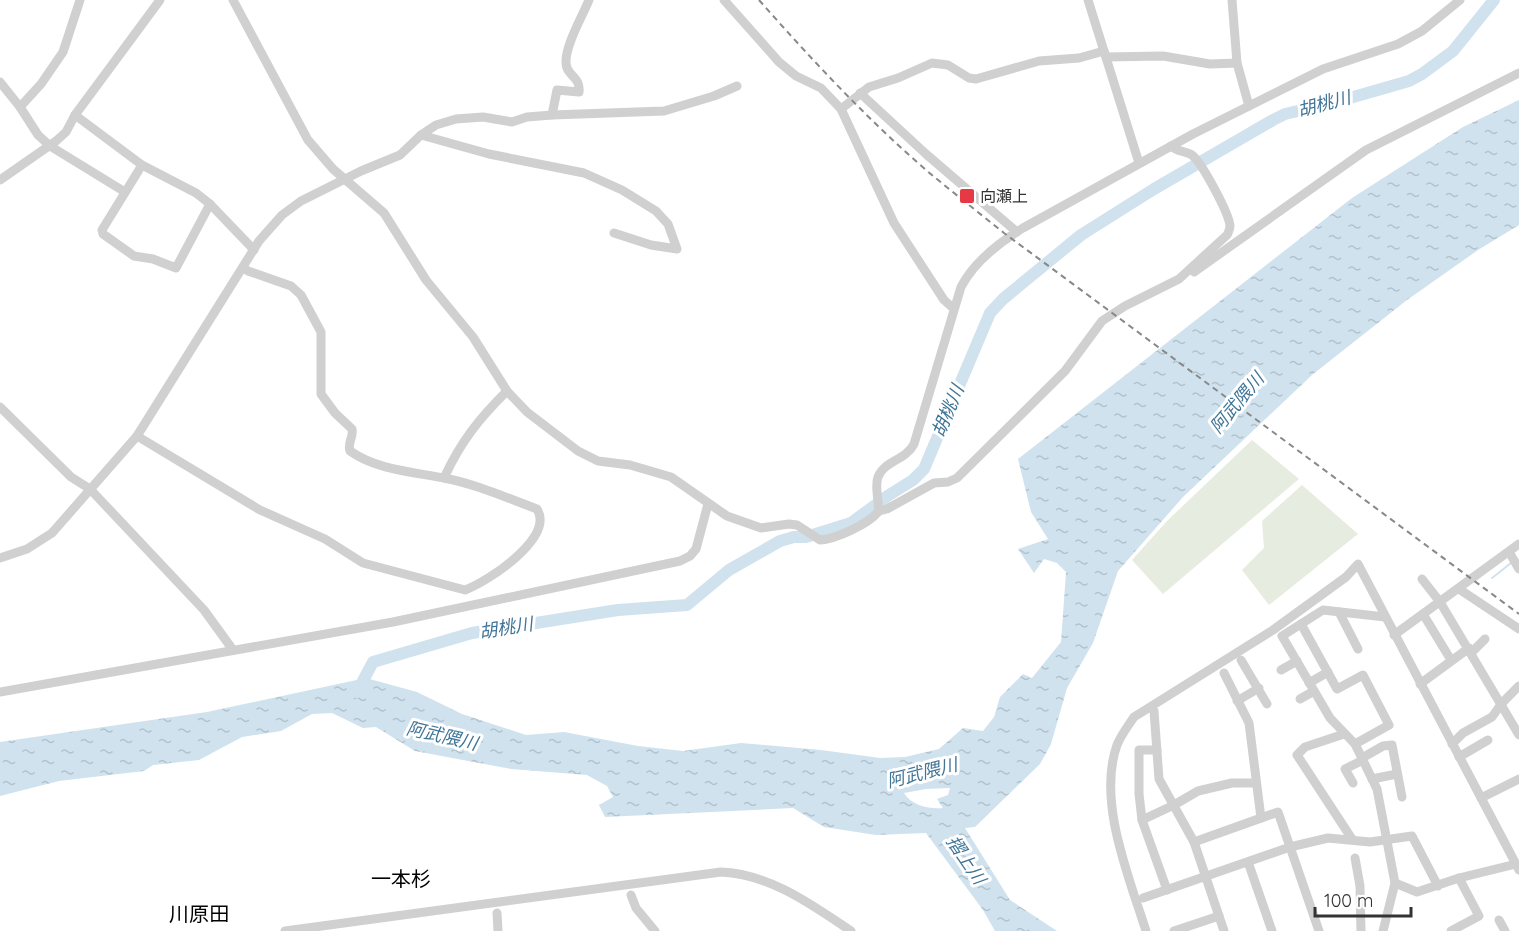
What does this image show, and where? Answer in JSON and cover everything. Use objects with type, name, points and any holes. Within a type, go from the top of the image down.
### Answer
[{"type":"street","points":[[20,107],[41,84],[63,52],[80,0]]},
{"type":"street","points":[[0,180],[50,146],[66,132],[75,115],[160,0]]},
{"type":"street","points":[[232,0],[303,133],[344,179],[384,213],[426,280],[473,337],[507,391],[534,419],[578,451],[598,461],[630,465],[671,477],[727,516],[761,528],[798,525],[820,540],[830,538],[870,520],[878,500],[877,478],[881,472],[907,454],[914,444],[961,287],[968,276],[996,247],[1017,232],[1139,163],[1249,106],[1329,66],[1377,53],[1398,44],[1422,31],[1460,0]]},
{"type":"street","points":[[552,115],[556,90],[579,92],[576,79],[567,70],[565,62],[589,0]]},
{"type":"street","points":[[724,0],[779,62],[796,76],[821,88],[841,109],[894,223],[944,300],[953,308]]},
{"type":"street","points":[[1088,0],[1139,163]]},
{"type":"street","points":[[1232,0],[1237,63],[1249,106]]},
{"type":"street","points":[[841,109],[860,93],[932,63],[948,65],[976,79],[1039,61],[1105,54],[1163,56],[1210,64],[1237,63]]},
{"type":"street","points":[[878,500],[887,509],[934,483],[948,482],[957,478],[1065,371],[1102,321],[1122,308],[1190,275],[1366,150],[1519,73]]},
{"type":"street","points":[[0,82],[38,135],[50,146],[125,192]]},
{"type":"street","points":[[0,558],[27,549],[52,534],[136,436],[267,231],[289,209],[301,201],[344,179],[400,155],[421,135],[436,125],[456,119],[483,117],[512,122],[527,117],[552,115],[664,111],[714,96],[737,86]]},
{"type":"street","points":[[860,93],[934,161],[1017,232]]},
{"type":"street","points":[[75,115],[142,165],[187,188],[210,204],[254,250]]},
{"type":"street","points":[[421,135],[489,154],[584,173],[622,190],[656,211],[668,224],[677,249],[651,245],[614,233]]},
{"type":"street","points":[[1171,146],[1194,158],[1224,205],[1230,225],[1230,230],[1224,238],[1179,279]]},
{"type":"street","points":[[142,165],[102,230],[103,234],[134,256],[153,259],[176,268],[210,204]]},
{"type":"street","points":[[136,436],[261,510],[325,539],[363,563],[465,590],[495,574],[530,543],[538,531],[540,515],[537,509],[480,488],[444,478],[417,475],[382,466],[350,451],[352,429],[321,394],[322,338],[308,306],[294,287],[248,272],[244,268]]},
{"type":"street","points":[[444,478],[470,431],[507,391]]},
{"type":"street","points":[[0,407],[70,477],[90,489],[204,610],[234,650]]},
{"type":"street","points":[[0,692],[393,622],[680,561],[690,556],[696,549],[708,504]]},
{"type":"street","points":[[1394,635],[1519,544]]},
{"type":"street","points":[[1509,552],[1519,569]]},
{"type":"street","points":[[1146,931],[1120,844],[1112,797],[1114,759],[1118,744],[1134,717],[1273,630],[1346,577],[1358,564],[1517,867],[1458,878],[1418,892],[1395,883]]},
{"type":"street","points":[[1422,579],[1440,602],[1519,735]]},
{"type":"street","points":[[1459,589],[1519,629]]},
{"type":"street","points":[[1383,931],[1395,883],[1377,789],[1354,744],[1330,718],[1282,636],[1323,610],[1385,617]]},
{"type":"street","points":[[1339,612],[1358,649]]},
{"type":"street","points":[[1423,614],[1451,660]]},
{"type":"street","points":[[1301,624],[1337,689],[1363,675],[1389,725],[1354,744]]},
{"type":"street","points":[[1420,684],[1451,660],[1470,651],[1485,639]]},
{"type":"street","points":[[1241,660],[1268,704]]},
{"type":"street","points":[[1281,670],[1297,661]]},
{"type":"street","points":[[1300,699],[1328,672]]},
{"type":"street","points":[[1224,673],[1249,723],[1261,819]]},
{"type":"street","points":[[1452,744],[1463,733],[1492,717],[1502,703],[1519,687]]},
{"type":"street","points":[[1237,701],[1259,688]]},
{"type":"street","points":[[1154,711],[1159,779],[1194,842],[1224,931]]},
{"type":"street","points":[[1344,734],[1305,747],[1297,756],[1352,839]]},
{"type":"street","points":[[1459,757],[1488,740]]},
{"type":"street","points":[[1353,783],[1345,769],[1383,746],[1392,746],[1402,798]]},
{"type":"street","points":[[1157,750],[1139,750],[1139,794],[1142,820],[1167,890]]},
{"type":"street","points":[[1372,779],[1397,774]]},
{"type":"street","points":[[1481,798],[1519,779]]},
{"type":"street","points":[[1142,820],[1198,791],[1232,783],[1255,783]]},
{"type":"street","points":[[1194,842],[1278,812],[1319,931]]},
{"type":"street","points":[[1143,898],[1290,847],[1328,838],[1370,842],[1412,836],[1438,886]]},
{"type":"street","points":[[1355,858],[1360,886],[1361,931]]},
{"type":"street","points":[[1248,862],[1272,931]]},
{"type":"street","points":[[1345,871],[1356,868]]},
{"type":"street","points":[[285,931],[722,872],[747,874],[771,883],[851,931]]},
{"type":"street","points":[[1451,931],[1467,927],[1479,916],[1458,878]]},
{"type":"street","points":[[631,895],[636,908],[654,931]]},
{"type":"street","points":[[1349,905],[1360,905]]},
{"type":"street","points":[[497,913],[498,931]]},
{"type":"street","points":[[1174,931],[1219,916]]},
{"type":"street","points":[[1499,920],[1505,931]]},
{"type":"shaded area","points":[[1252,440],[1299,479],[1163,594],[1132,560],[1167,521]]},
{"type":"shaded area","points":[[1302,485],[1358,534],[1269,605],[1242,570],[1264,548],[1262,521]]},
{"type":"water","points":[[1519,100],[1519,225],[1478,250],[1407,300],[1312,375],[1183,497],[1118,571],[1093,643],[1067,688],[1051,744],[1040,764],[975,827],[965,828],[1010,900],[1057,931],[995,931],[983,910],[926,833],[876,835],[824,827],[793,808],[605,817],[599,805],[613,797],[607,786],[587,775],[511,769],[415,751],[376,727],[363,728],[332,713],[312,714],[281,731],[242,737],[199,760],[153,765],[144,771],[59,781],[0,796],[0,742],[207,712],[366,678],[417,692],[462,714],[526,735],[564,732],[638,746],[683,751],[741,743],[880,758],[905,757],[939,749],[963,728],[983,731],[994,717],[1000,697],[1023,674],[1032,678],[1061,642],[1066,572],[1057,563],[1044,559],[1034,573],[1018,549],[1048,539],[1031,512],[1018,459],[1352,198],[1463,127]],"holes":[[[950,788],[948,795],[937,799],[943,808],[921,806],[904,793]]]},
{"type":"waterway","name":"胡桃川","points":[[357,692],[373,662],[472,633],[618,610],[687,605],[729,570],[780,541],[794,537],[806,537],[851,523],[913,480],[924,469],[990,313],[1003,299],[1081,235],[1154,189],[1285,114],[1409,81],[1422,74],[1453,51],[1494,0]]},
{"type":"waterway","points":[[1492,578],[1511,563]]},
{"type":"railway","points":[[759,0],[861,109],[955,194],[1004,233],[1519,614]]},
{"type":"place","name":"向瀬上","points":[[967,196]]},
{"type":"district","name":"一本杉","points":[[401,879]]},
{"type":"district","name":"川原田","points":[[199,914]]},
{"type":"water label","name":"阿武隈川","points":[[1237,403]]},
{"type":"water label","name":"阿武隈川","points":[[442,736]]},
{"type":"water label","name":"阿武隈川","points":[[922,773]]},
{"type":"water label","name":"摺上川","points":[[966,860]]}]
